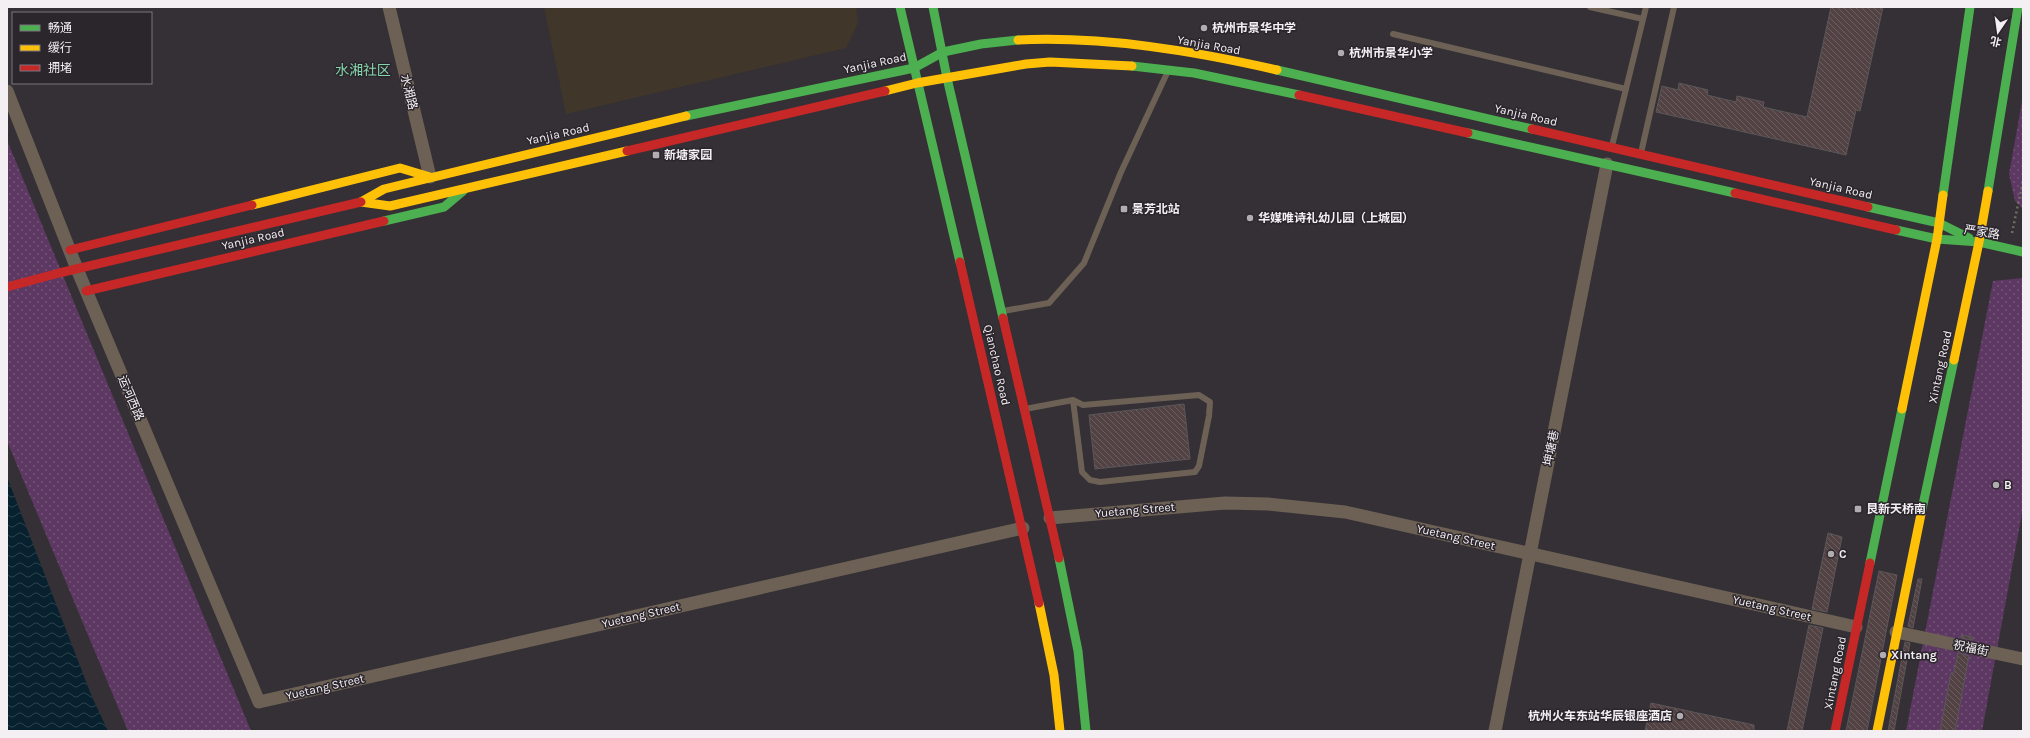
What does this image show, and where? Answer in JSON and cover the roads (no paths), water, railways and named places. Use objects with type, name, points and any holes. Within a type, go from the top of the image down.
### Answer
[{"type":"street","name":"水湘路","points":[[389,7],[430,177]]},
{"type":"street","name":"Qianchao Road","points":[[900,7],[1023,528],[1049,650],[1060,731]]},
{"type":"street","name":"Qianchao Road","points":[[933,7],[941,52],[1050,518],[1078,652],[1086,731]]},
{"type":"street","name":"Xintang Road","points":[[1835,731],[1939,223],[1970,7]]},
{"type":"street","name":"Xintang Road","points":[[1877,731],[1896,632],[1979,242],[2018,7]]},
{"type":"street","name":"Yanjia Road","points":[[7,287],[67,271],[361,202],[384,189],[430,177],[722,107],[914,68],[941,52],[990,43],[1029,40],[1121,43],[1182,52],[1258,66],[1939,223],[1979,242]]},
{"type":"street","name":"Yanjia Road","points":[[361,202],[390,206],[917,83],[1026,64],[1050,62],[1101,63],[1168,70],[1248,83],[1936,239]]},
{"type":"street","name":"运河西路","points":[[7,91],[86,291],[259,702]]},
{"type":"street","name":"坤塘巷","points":[[1495,731],[1607,164]]},
{"type":"street","points":[[70,250],[400,168],[430,177]]},
{"type":"street","name":"Yanjia Road","points":[[86,291],[444,207],[467,188]]},
{"type":"street","name":"严家路","points":[[1936,239],[1979,242],[2023,252]]},
{"type":"street","name":"Yuetang Street","points":[[1050,518],[1225,503],[1268,504],[1345,512],[1856,627]]},
{"type":"street","name":"Yuetang Street","points":[[259,702],[1023,528]]},
{"type":"street","name":"祝福街","points":[[1896,632],[2023,659]]},
{"type":"lane","points":[[1590,7],[1643,19]]},
{"type":"lane","points":[[1612,148],[1646,7]]},
{"type":"lane","points":[[1640,154],[1674,7]]},
{"type":"lane","points":[[1393,34],[1626,89]]},
{"type":"lane","points":[[1002,311],[1049,303],[1084,263],[1121,172],[1168,70]]},
{"type":"lane","points":[[1024,409],[1073,400],[1082,405],[1199,395],[1210,402],[1209,416],[1199,466],[1195,472],[1100,482],[1090,480],[1082,472],[1073,400]]},
{"type":"water","points":[[7,477],[92,697],[108,731],[7,731]]},
{"type":"place","name":"杭州市景华中学","points":[[1204,28]]},
{"type":"place","name":"杭州市景华小学","points":[[1341,53]]},
{"type":"place","name":"新塘家园","points":[[656,155]]},
{"type":"place","name":"景芳北站","points":[[1124,209]]},
{"type":"place","name":"华媒唯诗礼幼儿园（上城园）","points":[[1250,218]]},
{"type":"place","name":"B","points":[[1996,485]]},
{"type":"place","name":"艮新天桥南","points":[[1858,509]]},
{"type":"place","name":"C","points":[[1831,554]]},
{"type":"place","name":"Xintang","points":[[1883,655]]},
{"type":"place","name":"杭州火车东站华辰银座酒店","points":[[1680,716]]},
{"type":"district","name":"水湘社区","points":[[363,70]]}]
